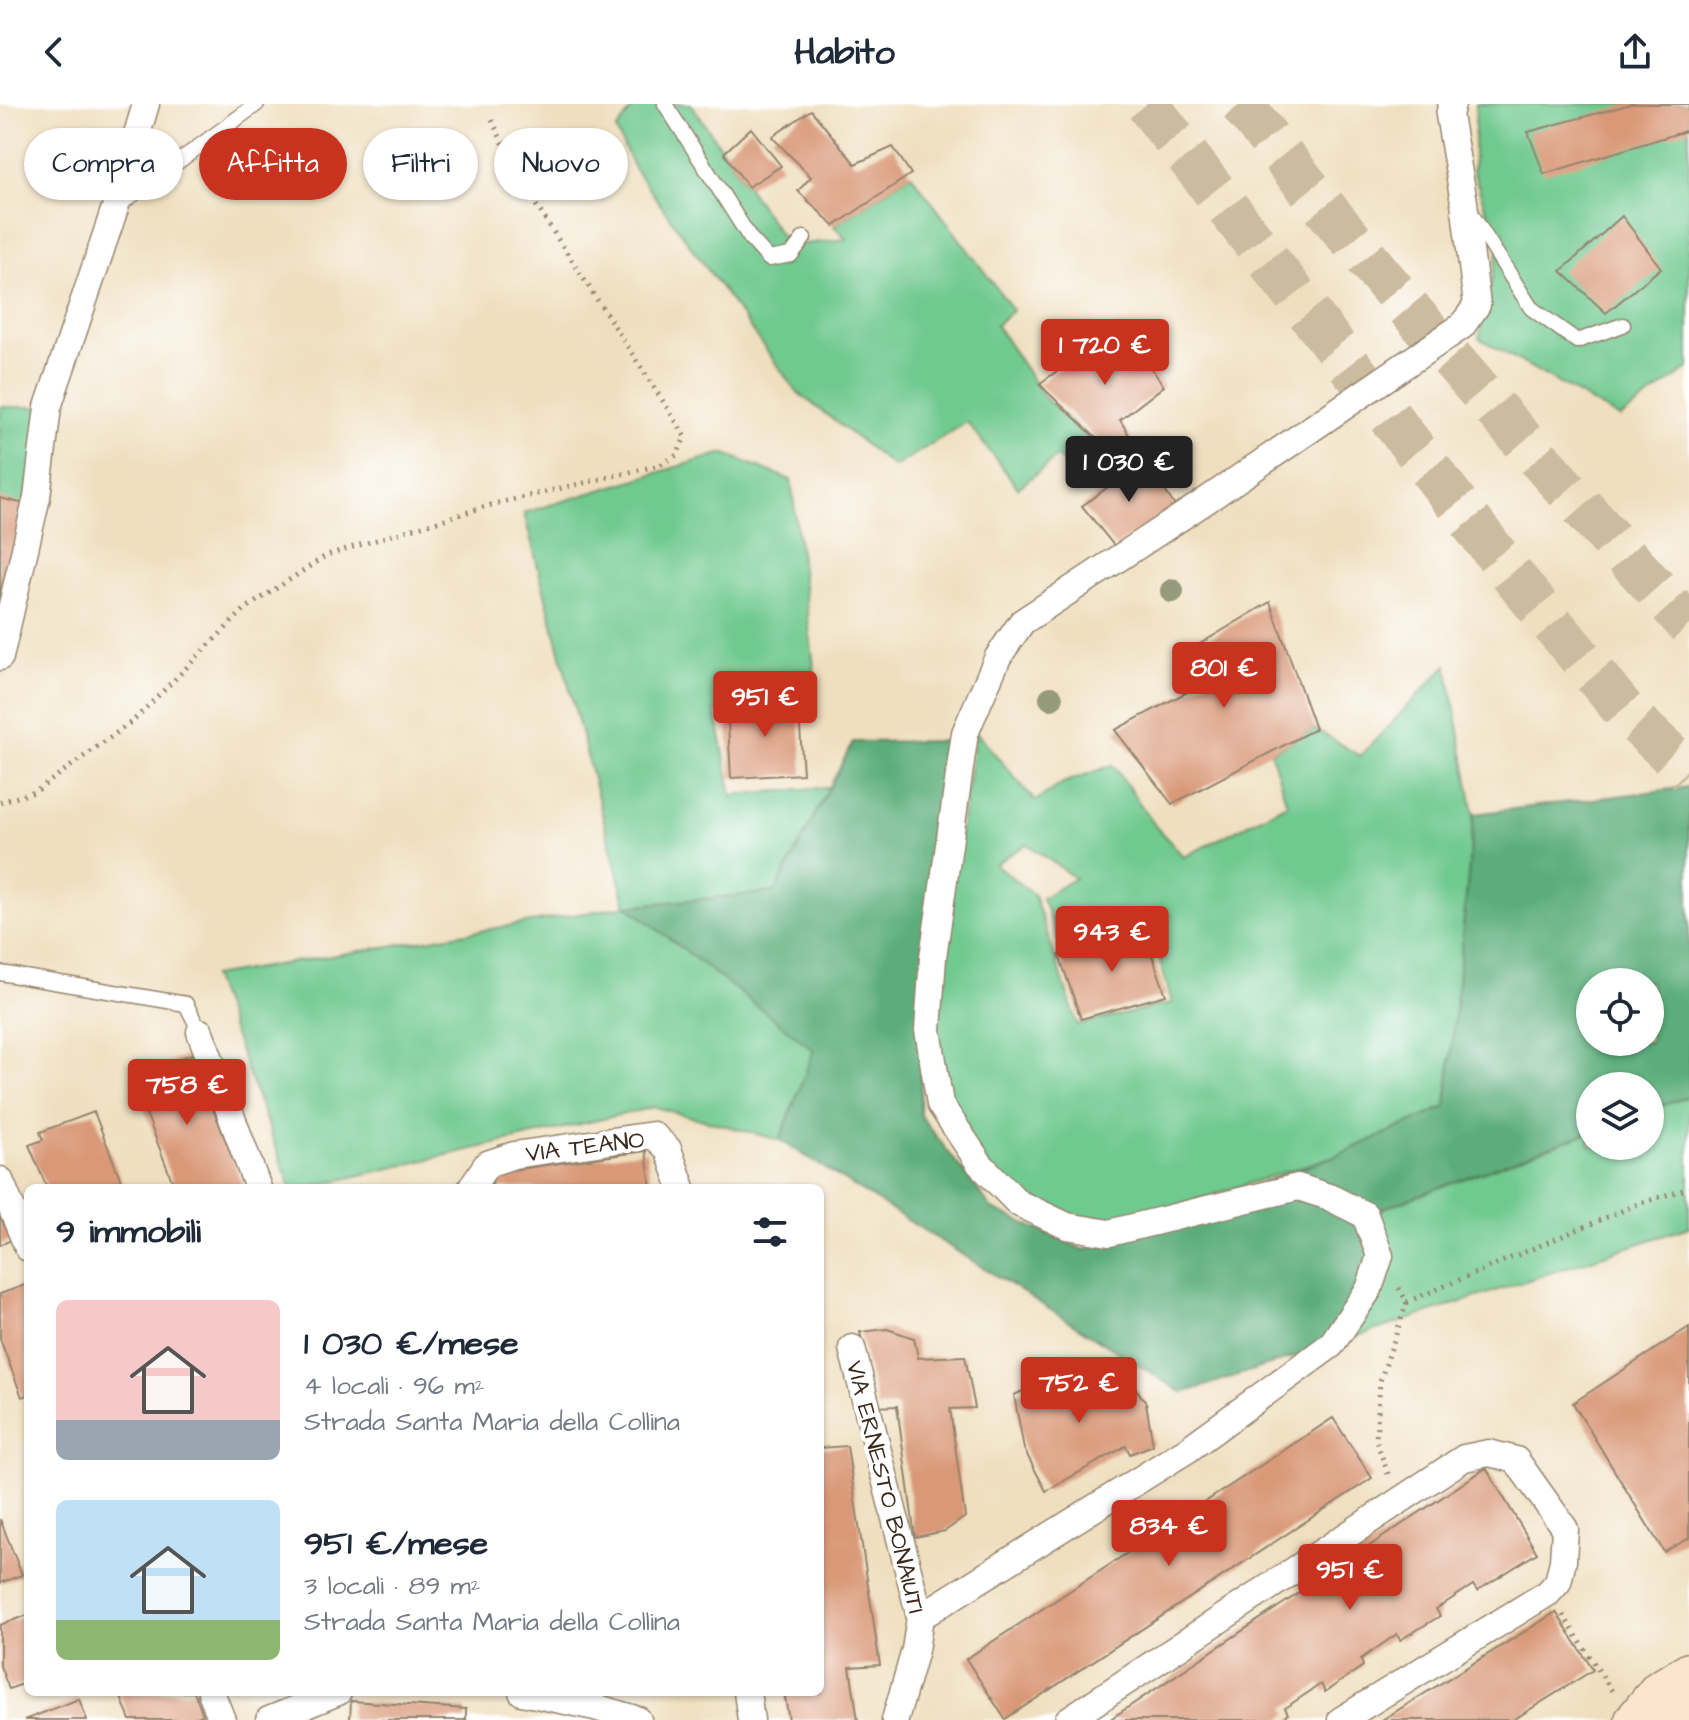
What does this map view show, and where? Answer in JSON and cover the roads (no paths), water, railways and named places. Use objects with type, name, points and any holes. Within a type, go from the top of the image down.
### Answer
[{"type":"main road","points":[[1623,1706],[1689,1671]]},
{"type":"main road","points":[[1659,1720],[1689,1706]]},
{"type":"street","points":[[0,657],[37,497],[48,407],[115,208],[146,104]]},
{"type":"street","points":[[920,1617],[1187,1450],[1331,1345],[1369,1289],[1380,1256],[1365,1215],[1329,1197],[1298,1187],[1109,1233],[1067,1226],[1018,1203],[980,1164],[940,1104],[928,1030],[932,972],[965,733],[998,657],[1022,622],[1462,326],[1477,305],[1449,115],[1452,104]]},
{"type":"street","points":[[200,1032],[257,1184]]},
{"type":"street","name":"VIA TEANO","points":[[474,1184],[487,1164],[514,1155],[653,1135],[668,1149],[681,1184]]},
{"type":"street","points":[[0,1180],[24,1238]]},
{"type":"street","name":"VIA ERNESTO BONAIUTI","points":[[852,1348],[920,1617],[915,1650],[895,1720]]},
{"type":"street","points":[[1068,1720],[1464,1458],[1489,1453],[1516,1460],[1565,1529],[1558,1582],[1548,1593],[1341,1720]]},
{"type":"street","points":[[213,1696],[222,1720]]},
{"type":"street","points":[[269,1720],[328,1696]]},
{"type":"street","points":[[541,1696],[638,1720]]},
{"type":"street","points":[[748,1696],[751,1720]]},
{"type":"lane","points":[[115,208],[257,104]]},
{"type":"lane","points":[[665,104],[750,238],[769,259],[791,255],[804,238]]},
{"type":"lane","points":[[1464,202],[1531,308],[1577,341],[1623,325]]},
{"type":"lane","points":[[0,973],[186,1004],[200,1032]]},
{"type":"tunnel","points":[[1147,104],[1512,575],[1627,714],[1689,772]]},
{"type":"tunnel","points":[[1241,104],[1460,369],[1689,625]]}]
